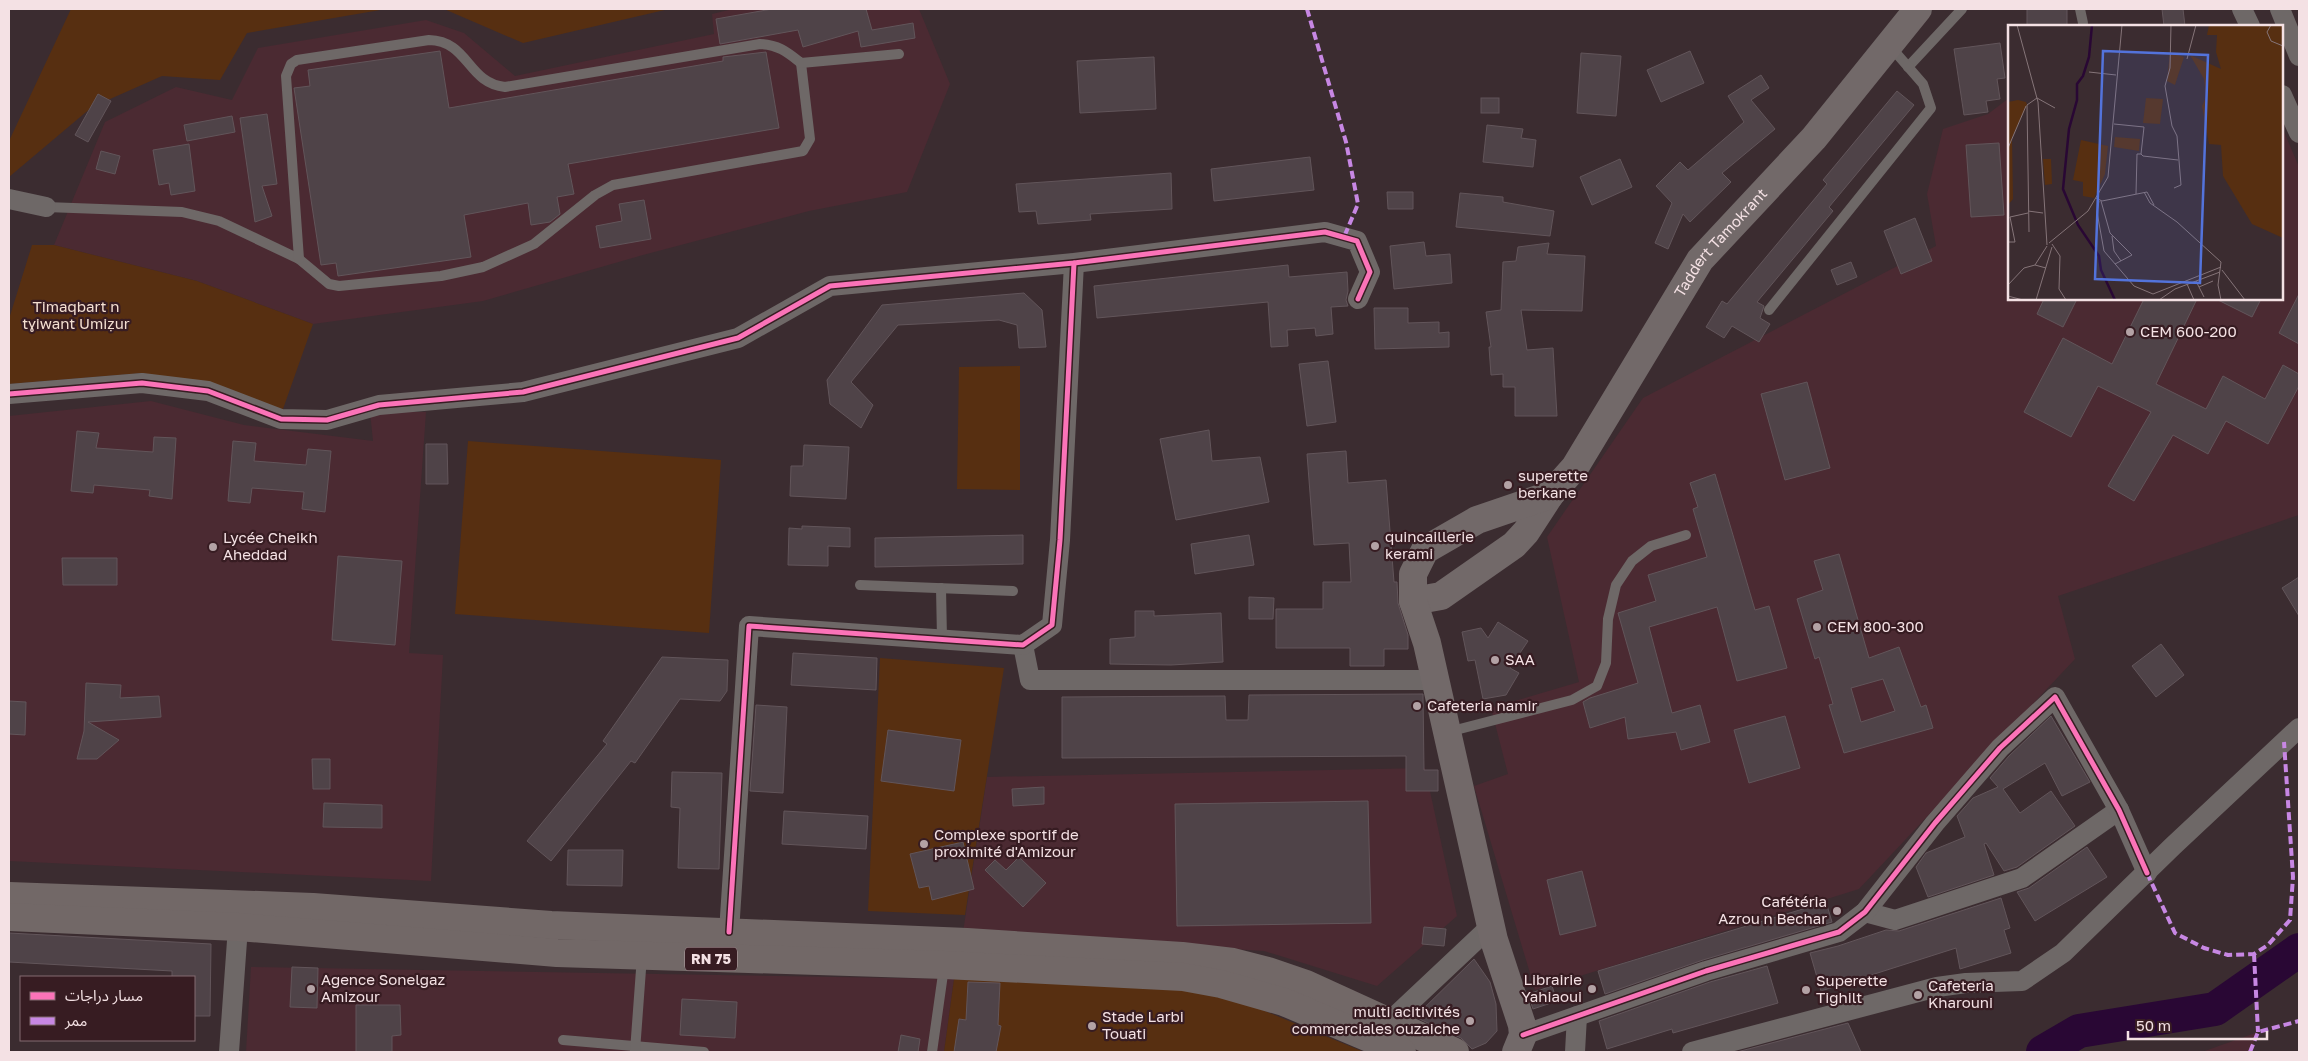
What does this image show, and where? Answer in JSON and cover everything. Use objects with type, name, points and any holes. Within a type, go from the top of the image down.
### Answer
[{"type":"main road","name":"Taddert Tamokrant","points":[[1414,601],[1441,596],[1494,561],[1514,545],[1526,532],[1550,495],[1575,467],[1700,260],[1814,138],[1918,9]]},
{"type":"main road","points":[[1519,1043],[1520,1018],[1491,926],[1427,643],[1414,601],[1413,574],[1425,550],[1477,520],[1550,495]]},
{"type":"main road","name":"RN 75","points":[[9,896],[313,907],[557,953],[642,956],[960,958],[1173,955],[1233,962],[1268,970],[1366,1010],[1455,1052]]},
{"type":"main road","name":"RN 75","points":[[9,918],[238,927],[427,928],[551,924],[730,932],[960,958],[1183,977],[1221,984],[1284,1002],[1402,1052]]},
{"type":"street","points":[[2242,9],[2250,25]]},
{"type":"street","points":[[2280,9],[2293,45]]},
{"type":"street","points":[[2283,97],[2299,133]]},
{"type":"street","points":[[9,199],[46,207]]},
{"type":"street","points":[[9,394],[142,383],[208,392],[281,419],[327,420],[379,405],[523,392],[738,338],[830,286],[1074,263],[1325,232],[1357,241],[1370,272],[1358,299]]},
{"type":"street","points":[[730,932],[749,626],[1023,645],[1052,625],[1060,540],[1074,263]]},
{"type":"street","points":[[1023,645],[1030,680],[1435,680]]},
{"type":"street","points":[[1519,1043],[1577,1016],[1706,971],[1839,932],[1865,912],[1935,823],[2000,748],[2055,697],[2119,810],[2147,872]]},
{"type":"street","points":[[1692,1052],[1937,987],[1966,982],[2022,981],[2063,953],[2299,728]]},
{"type":"street","points":[[1865,912],[1895,920],[2022,878],[2119,810]]},
{"type":"street","points":[[1389,1022],[1491,926]]},
{"type":"street","points":[[229,1052],[238,927]]},
{"type":"street","points":[[1575,1052],[1577,1016]]},
{"type":"lane","points":[[1908,67],[1962,9]]},
{"type":"lane","points":[[2080,9],[2083,23]]},
{"type":"lane","points":[[299,259],[286,76],[291,64],[297,60],[429,40],[441,40],[452,45],[492,86],[505,87],[760,44],[775,45],[783,48],[802,63],[899,54]]},
{"type":"lane","points":[[1769,310],[1931,108],[1923,84],[1889,45]]},
{"type":"lane","points":[[46,207],[182,212],[219,221],[299,259],[330,284],[339,286],[441,276],[483,267],[534,244],[595,195],[613,185],[803,151],[810,139],[802,63]]},
{"type":"lane","points":[[1447,732],[1572,700],[1597,686],[1606,663],[1608,620],[1616,584],[1632,561],[1651,546],[1686,535]]},
{"type":"lane","points":[[860,585],[1013,591]]},
{"type":"lane","points":[[941,588],[942,639]]},
{"type":"lane","points":[[635,1049],[642,956]]},
{"type":"lane","points":[[932,1052],[960,958]]},
{"type":"lane","points":[[563,1040],[635,1049],[704,1052]]},
{"type":"shaded area","points":[[733,9],[919,9],[950,84],[907,192],[809,211],[643,255],[483,301],[313,324],[197,281],[54,245],[105,122],[176,87],[232,100],[258,48],[426,20],[464,33],[515,76],[714,34],[712,14]]},
{"type":"shaded area","name":"CEM 800-300","points":[[2008,99],[2008,300],[2283,300],[2283,129],[2299,167],[2299,515],[2058,596],[2075,659],[1859,889],[1535,990],[1474,786],[1508,774],[1491,708],[1579,682],[1547,537],[1643,398],[1936,246],[1927,194],[1943,129],[1988,114]]},
{"type":"shaded area","name":"Lycée Cheikh Aheddad","points":[[151,401],[244,425],[373,441],[370,412],[426,412],[409,653],[443,655],[431,881],[9,861],[9,416]]},
{"type":"shaded area","points":[[1425,768],[1457,916],[1377,986],[1264,951],[963,932],[987,777]]},
{"type":"shaded area","points":[[251,967],[954,979],[944,1052],[246,1052]]},
{"type":"shaded area","points":[[2258,1032],[2250,1052],[2202,1052]]},
{"type":"green space","points":[[71,9],[386,9],[247,33],[220,80],[162,76],[92,107],[9,177],[9,141]]},
{"type":"green space","points":[[444,9],[669,9],[523,43]]},
{"type":"green space","name":"Timaqbart n tɣiwant Umiẓur","points":[[32,245],[54,245],[197,281],[313,324],[283,409],[143,373],[9,384],[9,319]]},
{"type":"green space","points":[[1020,366],[1020,490],[957,489],[959,367]]},
{"type":"green space","points":[[468,441],[721,460],[709,633],[455,614]]},
{"type":"green space","name":"Complexe sportif de proximité d'Amizour","points":[[880,658],[1004,668],[965,915],[868,911]]},
{"type":"green space","points":[[954,979],[1170,986],[1248,1004],[1364,1052],[944,1052]]},
{"type":"building","points":[[772,9],[866,9],[872,30],[913,23],[915,38],[861,47],[858,31],[803,47],[798,30],[720,44],[716,19]]},
{"type":"building","points":[[2027,9],[2067,9],[2067,25],[2027,25]]},
{"type":"building","points":[[2162,9],[2183,9],[2185,25],[2164,25]]},
{"type":"building","points":[[2000,43],[2005,78],[1997,79],[2000,99],[1986,101],[1988,112],[1964,115],[1954,49]]},
{"type":"building","points":[[440,51],[449,108],[723,61],[723,57],[766,52],[779,128],[568,164],[574,194],[557,197],[560,214],[550,222],[531,225],[528,203],[464,215],[471,257],[338,276],[336,263],[321,265],[294,88],[310,86],[308,70]]},
{"type":"building","points":[[1690,51],[1704,83],[1661,102],[1647,70]]},
{"type":"building","points":[[1581,53],[1621,56],[1616,116],[1577,113]]},
{"type":"building","points":[[1154,57],[1156,109],[1080,113],[1077,61]]},
{"type":"building","points":[[1761,75],[1769,88],[1751,100],[1775,129],[1722,173],[1731,182],[1690,222],[1683,214],[1668,249],[1655,243],[1672,203],[1656,186],[1680,162],[1688,170],[1744,122],[1728,96]]},
{"type":"building","points":[[1897,91],[1914,105],[1829,207],[1833,211],[1757,302],[1764,306],[1760,318],[1770,324],[1759,342],[1732,326],[1724,338],[1706,327],[1722,301],[1727,304],[1827,184],[1823,180]]},
{"type":"building","points":[[98,94],[111,101],[88,142],[75,135]]},
{"type":"building","points":[[1481,98],[1499,98],[1499,113],[1481,113]]},
{"type":"building","points":[[267,114],[277,184],[262,186],[272,216],[255,222],[240,118]]},
{"type":"building","points":[[232,116],[235,132],[187,141],[184,125]]},
{"type":"building","points":[[1487,125],[1523,129],[1521,138],[1536,140],[1533,167],[1483,162]]},
{"type":"building","points":[[1999,143],[2004,215],[1971,217],[1966,145]]},
{"type":"building","points":[[189,144],[195,191],[171,195],[169,183],[159,185],[153,150]]},
{"type":"building","points":[[101,151],[120,156],[115,174],[96,169]]},
{"type":"building","points":[[1310,157],[1314,190],[1214,201],[1211,169]]},
{"type":"building","points":[[1620,159],[1632,187],[1592,205],[1580,177]]},
{"type":"building","points":[[1171,173],[1172,209],[1090,214],[1091,220],[1038,224],[1036,211],[1019,212],[1016,184]]},
{"type":"building","points":[[1387,192],[1413,192],[1413,209],[1388,209]]},
{"type":"building","points":[[1460,193],[1503,197],[1503,202],[1554,211],[1550,236],[1456,227]]},
{"type":"building","points":[[644,200],[651,239],[600,248],[596,226],[622,221],[619,204]]},
{"type":"building","points":[[1915,218],[1932,261],[1901,274],[1884,231]]},
{"type":"building","points":[[1424,242],[1426,256],[1450,254],[1452,283],[1394,289],[1390,246]]},
{"type":"building","points":[[1549,243],[1547,254],[1585,256],[1582,311],[1521,310],[1527,350],[1553,348],[1557,416],[1515,416],[1515,387],[1503,387],[1503,374],[1491,375],[1489,347],[1491,347],[1486,312],[1501,310],[1503,262],[1516,261],[1518,247]]},
{"type":"building","points":[[1851,262],[1857,277],[1837,285],[1831,270]]},
{"type":"building","points":[[1288,265],[1289,277],[1347,272],[1348,291],[1346,300],[1348,306],[1331,307],[1333,334],[1316,336],[1315,328],[1287,330],[1288,346],[1271,347],[1268,302],[1097,318],[1094,286]]},
{"type":"building","points":[[1024,293],[1042,310],[1046,347],[1019,348],[1017,325],[999,320],[898,325],[851,382],[873,405],[861,428],[830,404],[827,380],[882,305]]},
{"type":"building","points":[[2299,294],[2299,344],[2279,333]]},
{"type":"building","points":[[2044,300],[2076,300],[2063,327],[2037,314]]},
{"type":"building","points":[[2144,300],[2197,300],[2156,384],[2206,409],[2223,376],[2265,399],[2283,365],[2299,374],[2299,386],[2268,444],[2226,421],[2208,454],[2173,435],[2134,501],[2108,486],[2151,412],[2098,386],[2071,437],[2024,412],[2063,338],[2112,364]]},
{"type":"building","points":[[2218,300],[2260,300],[2252,317]]},
{"type":"building","points":[[1374,308],[1408,308],[1408,323],[1439,322],[1439,333],[1449,332],[1449,347],[1375,349]]},
{"type":"building","points":[[1328,361],[1336,422],[1307,426],[1299,364]]},
{"type":"building","points":[[1807,382],[1830,468],[1785,480],[1761,394]]},
{"type":"building","points":[[1209,430],[1212,461],[1260,457],[1269,502],[1176,520],[1160,439]]},
{"type":"building","points":[[77,431],[99,433],[96,448],[153,452],[154,437],[176,438],[172,499],[149,496],[150,490],[94,485],[93,493],[71,491]]},
{"type":"building","points":[[233,441],[256,443],[254,461],[306,465],[308,449],[331,451],[325,512],[302,509],[304,492],[252,488],[250,503],[228,501]]},
{"type":"building","points":[[426,444],[447,444],[448,484],[426,484]]},
{"type":"building","points":[[804,445],[849,447],[846,499],[790,496],[791,466],[803,466]]},
{"type":"building","points":[[1346,451],[1348,483],[1386,480],[1394,582],[1397,582],[1398,603],[1408,635],[1408,649],[1384,649],[1384,666],[1350,666],[1350,648],[1276,648],[1276,609],[1323,609],[1323,582],[1351,582],[1349,543],[1314,545],[1307,454]]},
{"type":"building","points":[[1715,474],[1755,610],[1769,606],[1787,668],[1737,681],[1717,607],[1649,627],[1672,713],[1700,705],[1710,742],[1681,750],[1676,732],[1628,739],[1625,717],[1590,728],[1583,702],[1638,683],[1618,613],[1656,601],[1648,575],[1707,557],[1693,509],[1698,507],[1690,483]]},
{"type":"building","points":[[802,526],[850,528],[850,547],[828,546],[828,566],[788,565],[789,528],[802,529]]},
{"type":"building","points":[[1023,535],[1023,564],[875,567],[875,538]]},
{"type":"building","points":[[1249,535],[1254,565],[1195,574],[1191,544]]},
{"type":"building","points":[[1839,554],[1869,658],[1899,647],[1921,707],[1926,705],[1933,728],[1844,753],[1829,705],[1833,704],[1819,657],[1815,659],[1797,599],[1823,590],[1814,561]],"holes":[[[1883,679],[1895,711],[1861,722],[1851,688]]]},
{"type":"building","points":[[338,556],[402,561],[395,645],[332,640]]},
{"type":"building","points":[[62,558],[117,558],[117,585],[63,585]]},
{"type":"building","points":[[2299,577],[2299,616],[2282,588]]},
{"type":"building","points":[[1249,597],[1274,598],[1273,619],[1249,619]]},
{"type":"building","points":[[1135,611],[1154,611],[1154,616],[1221,613],[1223,662],[1171,665],[1110,664],[1110,639],[1135,637]]},
{"type":"building","name":"SAA","points":[[1498,622],[1528,641],[1510,668],[1519,673],[1506,695],[1483,699],[1475,660],[1468,661],[1462,632],[1481,628],[1488,638]]},
{"type":"building","points":[[2161,644],[2184,675],[2156,697],[2132,666]]},
{"type":"building","points":[[793,653],[877,658],[876,690],[791,685]]},
{"type":"building","points":[[662,657],[728,660],[727,691],[720,701],[680,699],[635,763],[631,761],[551,861],[527,841],[607,744],[603,741]]},
{"type":"building","points":[[86,683],[121,685],[120,698],[159,696],[161,717],[88,722],[119,740],[97,759],[77,759],[84,731]]},
{"type":"building","points":[[1423,694],[1424,770],[1438,770],[1438,791],[1406,791],[1406,756],[1062,758],[1062,697],[1225,696],[1226,720],[1248,720],[1249,695]]},
{"type":"building","points":[[9,701],[26,702],[25,735],[9,734]]},
{"type":"building","points":[[756,705],[787,707],[783,793],[750,791]]},
{"type":"building","points":[[1785,716],[1800,768],[1749,783],[1734,730]]},
{"type":"building","points":[[2051,716],[2090,782],[2062,796],[2045,763],[2003,789],[2020,813],[2051,791],[2075,826],[2017,867],[2004,871],[1986,843],[1984,844],[1994,875],[1928,897],[1916,867],[1926,853],[1965,837],[1957,816],[1973,798],[1998,787],[1990,778],[2009,756]]},
{"type":"building","points":[[888,730],[961,740],[954,791],[881,781]]},
{"type":"building","points":[[312,759],[330,759],[330,789],[313,789]]},
{"type":"building","points":[[672,772],[722,773],[719,869],[678,868],[680,808],[671,807]]},
{"type":"building","points":[[1044,787],[1044,804],[1013,806],[1012,789]]},
{"type":"building","points":[[1368,801],[1371,923],[1177,926],[1175,804]]},
{"type":"building","points":[[324,803],[382,805],[382,828],[323,827]]},
{"type":"building","points":[[784,811],[868,816],[866,849],[782,844]]},
{"type":"building","points":[[963,842],[974,889],[932,900],[929,886],[919,888],[910,854]]},
{"type":"building","points":[[2087,847],[2107,877],[2035,921],[2017,892],[2029,888]]},
{"type":"building","points":[[568,850],[623,850],[622,886],[567,885]]},
{"type":"building","points":[[1019,857],[1046,883],[1023,907],[985,870],[995,860],[1006,870]]},
{"type":"building","points":[[1582,871],[1596,926],[1560,935],[1547,880]]},
{"type":"building","points":[[2001,898],[2010,928],[2004,930],[2011,953],[1960,969],[1956,948],[1821,991],[1810,953],[1886,930],[1899,931]]},
{"type":"building","points":[[1826,902],[1832,922],[1703,960],[1605,994],[1598,971]]},
{"type":"building","points":[[1424,927],[1446,929],[1444,946],[1422,944]]},
{"type":"building","points":[[9,933],[211,944],[210,1016],[195,1016],[195,976],[172,976],[172,971],[9,962]]},
{"type":"building","points":[[1474,959],[1490,982],[1496,1004],[1497,1031],[1486,1043],[1472,1049],[1461,1038],[1415,1017]]},
{"type":"building","points":[[1767,966],[1778,1003],[1673,1033],[1672,1029],[1607,1049],[1599,1021],[1710,982]]},
{"type":"building","points":[[292,967],[318,968],[317,1008],[290,1007]]},
{"type":"building","points":[[968,982],[1000,983],[998,1025],[1001,1026],[996,1052],[954,1052],[959,1019],[966,1020]]},
{"type":"building","points":[[1552,986],[1557,1001],[1533,1009],[1528,994]]},
{"type":"building","points":[[682,999],[737,1002],[735,1038],[680,1035]]},
{"type":"building","points":[[356,1005],[400,1005],[401,1035],[392,1036],[392,1052],[356,1052]]},
{"type":"building","points":[[1848,1023],[1861,1052],[1737,1052]]},
{"type":"building","points":[[901,1035],[920,1039],[918,1052],[898,1052]]},
{"type":"waterway","points":[[2043,1052],[2079,1031],[2215,1009],[2299,950]]},
{"type":"marked path","points":[[1307,9],[1346,142],[1358,204],[1344,237]]},
{"type":"marked path","points":[[2147,873],[2175,933],[2204,948],[2228,955],[2254,954],[2268,945],[2290,920],[2293,877],[2284,742]]},
{"type":"marked path","points":[[2254,954],[2258,1032]]},
{"type":"marked path","points":[[2250,1052],[2258,1032],[2299,1021]]},
{"type":"cycle path","points":[[9,394],[142,383],[208,391],[281,419],[327,420],[379,405],[523,392],[738,338],[830,286],[1074,263],[1325,232],[1357,241],[1370,272],[1358,299]]},
{"type":"cycle path","points":[[729,932],[749,626],[1023,645],[1052,625],[1060,540],[1074,263]]},
{"type":"cycle path","points":[[1523,1035],[1706,971],[1839,932],[1865,912],[1935,823],[2000,748],[2055,697],[2119,810],[2147,873]]},
{"type":"place","name":"CEM 600-200","points":[[2130,332]]},
{"type":"place","name":"superette berkane","points":[[1508,485]]},
{"type":"place","name":"quincaillerie kerami","points":[[1375,546]]},
{"type":"place","name":"Lycée Cheikh Aheddad","points":[[213,547]]},
{"type":"place","name":"CEM 800-300","points":[[1817,627]]},
{"type":"place","name":"SAA","points":[[1495,660]]},
{"type":"place","name":"Cafeteria namir","points":[[1417,706]]},
{"type":"place","name":"Complexe sportif de proximité d'Amizour","points":[[924,844]]},
{"type":"place","name":"Cafétéria Azrou n Bechar","points":[[1837,911]]},
{"type":"place","name":"Agence Sonelgaz Amizour","points":[[311,989]]},
{"type":"place","name":"Librairie Yahiaoui","points":[[1592,989]]},
{"type":"place","name":"Superette Tighilt","points":[[1806,990]]},
{"type":"place","name":"Cafeteria Kharouni","points":[[1918,995]]},
{"type":"place","name":"multi acitivités commerciales ouzaiche","points":[[1470,1021]]},
{"type":"place","name":"Stade Larbi Touati","points":[[1092,1026]]}]
